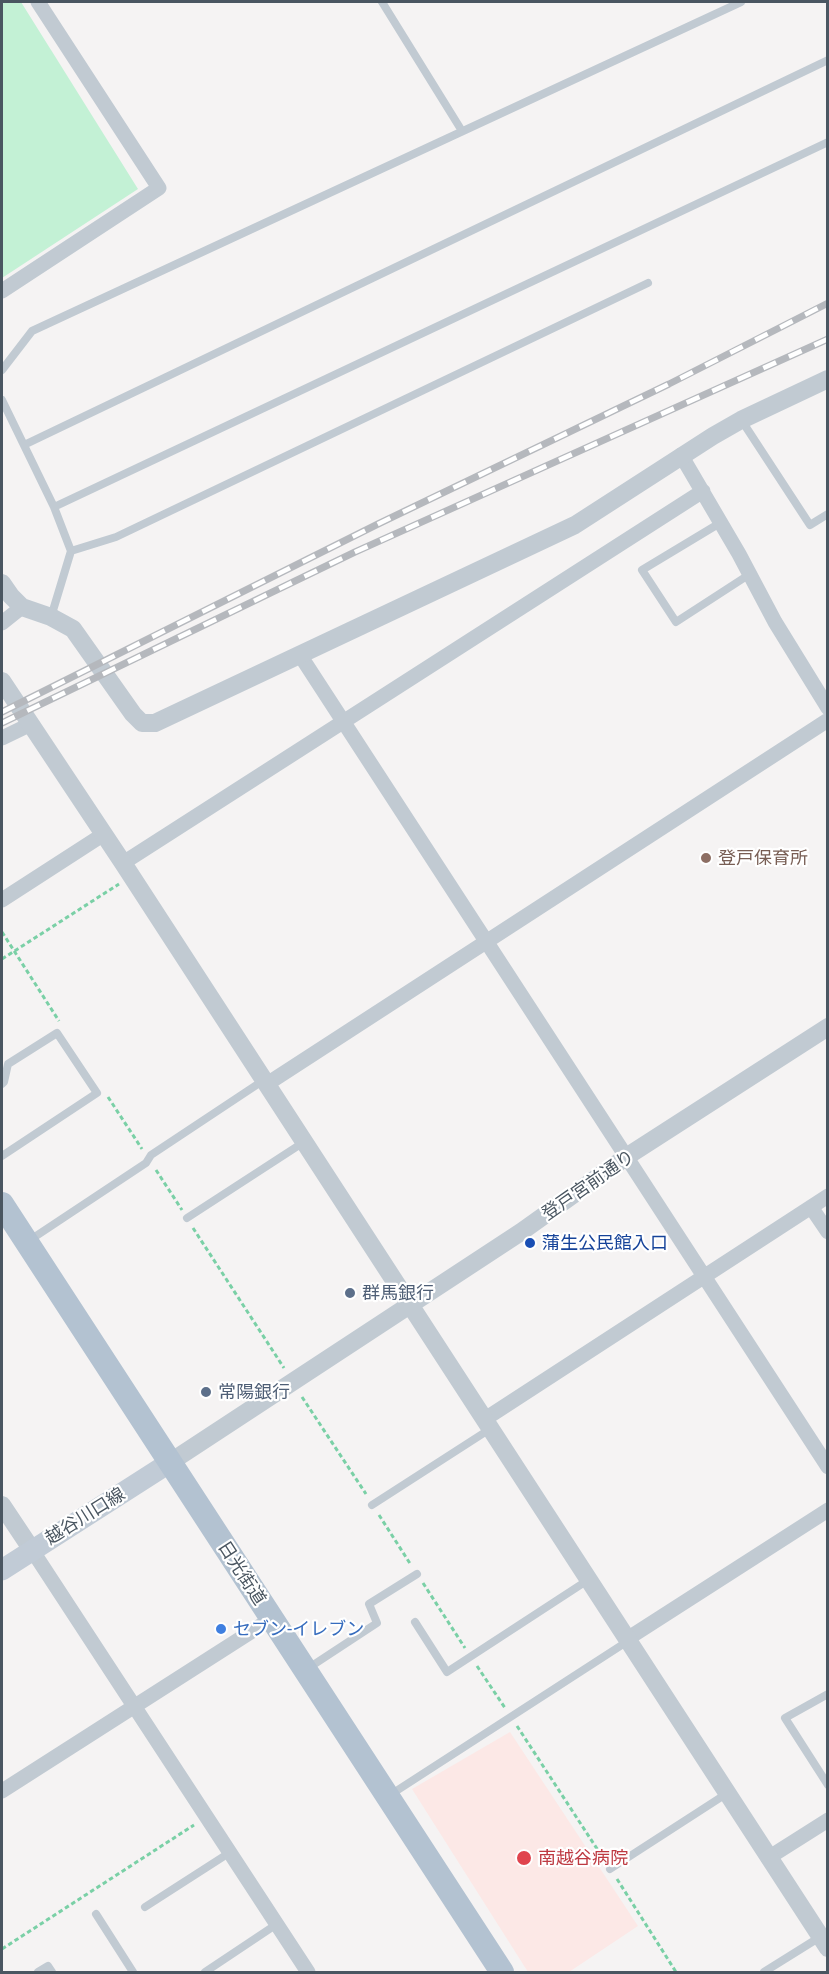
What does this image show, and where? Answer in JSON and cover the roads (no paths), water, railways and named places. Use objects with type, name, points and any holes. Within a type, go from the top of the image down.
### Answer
[{"type":"main road","name":"日光街道","points":[[2,1204],[502,1972]]},
{"type":"main road","name":"越谷川口線","points":[[2,1570],[169,1463]]},
{"type":"street","points":[[2,291],[159,188],[38,2]]},
{"type":"street","points":[[2,583],[22,606],[51,617],[73,629],[142,723],[155,723],[575,525],[681,455],[741,420],[828,379]]},
{"type":"street","points":[[681,455],[775,622],[828,708]]},
{"type":"street","points":[[124,872],[344,722],[703,491]]},
{"type":"street","points":[[2,623],[22,606]]},
{"type":"street","points":[[300,655],[828,1467]]},
{"type":"street","points":[[2,681],[104,834],[124,872],[266,1082],[824,1943]]},
{"type":"street","points":[[266,1082],[828,720]]},
{"type":"street","points":[[2,738],[31,724]]},
{"type":"street","points":[[2,900],[104,834]]},
{"type":"street","name":"登戸宮前通り","points":[[169,1463],[557,1208],[626,1157],[828,1027]]},
{"type":"street","points":[[488,1424],[828,1196]]},
{"type":"street","points":[[811,1207],[828,1232]]},
{"type":"street","points":[[2,1505],[308,1972]]},
{"type":"street","points":[[628,1640],[828,1510]]},
{"type":"street","points":[[2,1791],[271,1619]]},
{"type":"street","points":[[768,1858],[828,1820]]},
{"type":"lane","points":[[382,2],[462,130]]},
{"type":"lane","points":[[2,370],[32,331],[741,2]]},
{"type":"lane","points":[[24,446],[828,60]]},
{"type":"lane","points":[[54,507],[828,142]]},
{"type":"lane","points":[[71,551],[116,537],[648,283]]},
{"type":"lane","points":[[2,400],[54,507],[71,551],[51,617]]},
{"type":"lane","points":[[741,420],[810,525],[828,514]]},
{"type":"lane","points":[[720,523],[642,570],[676,622],[750,574]]},
{"type":"lane","points":[[2,1083],[8,1064],[57,1033],[97,1094],[2,1156]]},
{"type":"lane","points":[[26,1242],[146,1163],[151,1155],[266,1082]]},
{"type":"lane","points":[[187,1218],[304,1142]]},
{"type":"lane","points":[[372,1505],[488,1424]]},
{"type":"lane","points":[[305,1670],[377,1623],[369,1604],[417,1574]]},
{"type":"lane","points":[[415,1622],[447,1672],[588,1580]]},
{"type":"lane","points":[[388,1796],[628,1640]]},
{"type":"lane","points":[[828,1694],[785,1718],[828,1785]]},
{"type":"lane","points":[[610,1869],[726,1794]]},
{"type":"lane","points":[[145,1907],[230,1853]]},
{"type":"lane","points":[[96,1914],[133,1972]]},
{"type":"lane","points":[[205,1972],[277,1924]]},
{"type":"lane","points":[[765,1972],[824,1943]]},
{"type":"lane","points":[[38,1972],[48,1966],[52,1972]]},
{"type":"railway","points":[[2,712],[378,524],[669,384],[828,303]]},
{"type":"railway","points":[[2,723],[355,552],[828,339]]},
{"type":"place","name":"登戸保育所","points":[[706,858]]},
{"type":"place","name":"蒲生公民館入口","points":[[530,1243]]},
{"type":"place","name":"群馬銀行","points":[[350,1293]]},
{"type":"place","name":"常陽銀行","points":[[206,1392]]},
{"type":"place","name":"セブン-イレブン","points":[[221,1629]]},
{"type":"place","name":"南越谷病院","points":[[524,1858]]}]
